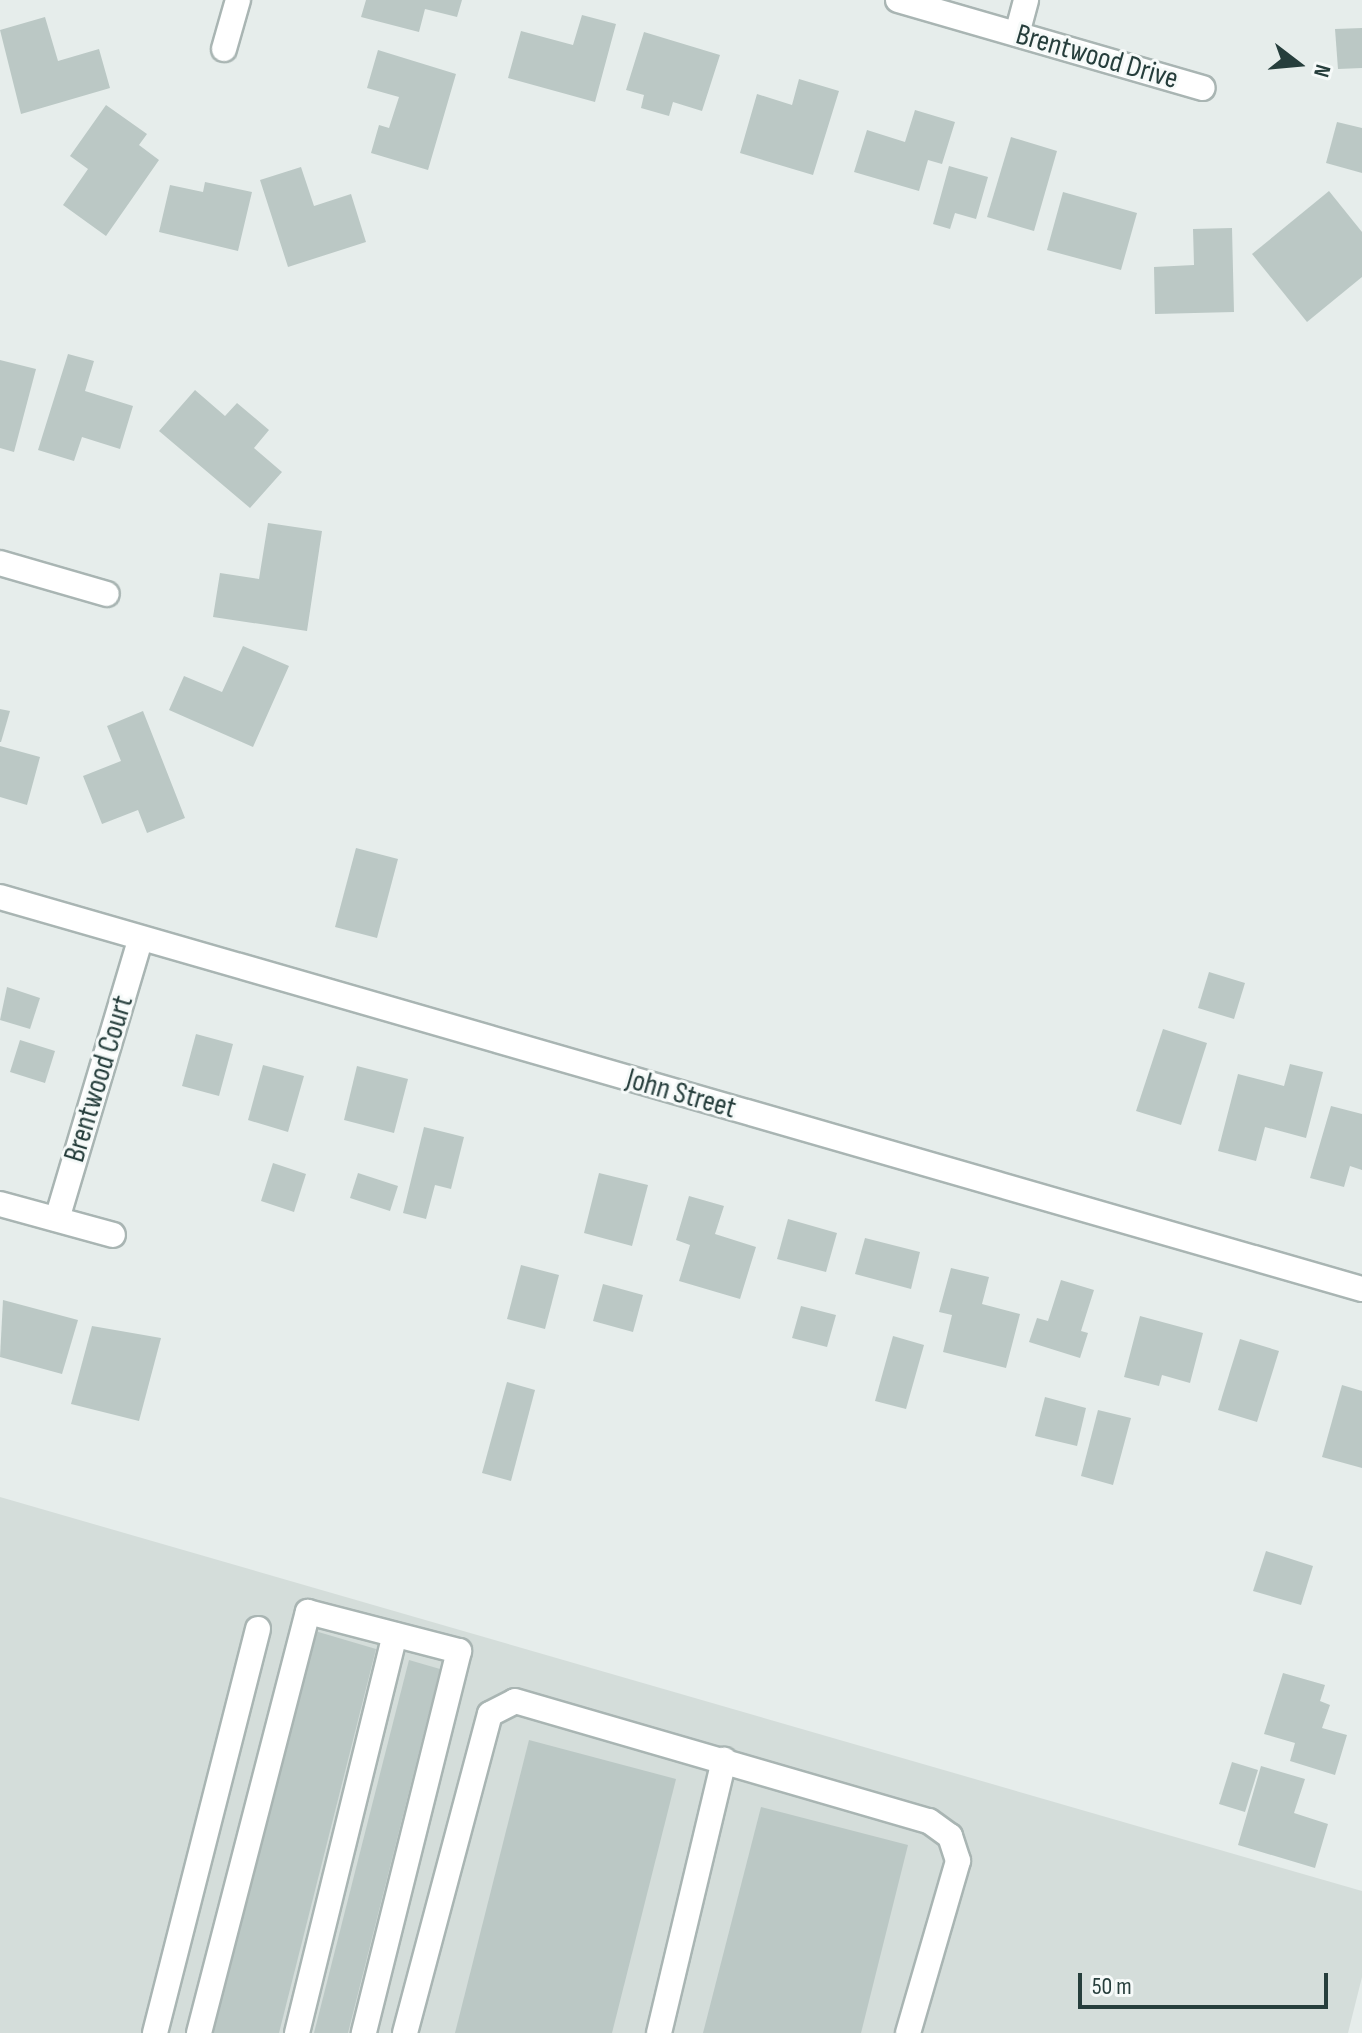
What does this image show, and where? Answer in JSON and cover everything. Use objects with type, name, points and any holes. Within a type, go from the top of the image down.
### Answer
[{"type":"street","points":[[224,49],[238,0]]},
{"type":"street","name":"Brentwood Drive","points":[[898,0],[1203,88]]},
{"type":"street","points":[[1017,34],[1026,0]]},
{"type":"street","points":[[0,563],[107,594]]},
{"type":"street","name":"John Street","points":[[0,897],[140,940],[1362,1289]]},
{"type":"street","name":"Brentwood Court","points":[[57,1219],[140,940]]},
{"type":"street","points":[[0,1204],[113,1235]]},
{"type":"street","points":[[199,2033],[308,1612],[459,1651],[364,2033]]},
{"type":"street","points":[[155,2033],[258,1629]]},
{"type":"street","points":[[297,2033],[395,1635]]},
{"type":"street","points":[[405,2033],[490,1714],[515,1701],[929,1821],[950,1836],[958,1861],[908,2033]]},
{"type":"street","points":[[659,2033],[724,1760]]},
{"type":"shaded area","points":[[0,1497],[1362,1891],[1362,1977],[1348,2033],[0,2033]]},
{"type":"building","points":[[366,0],[462,0],[457,17],[425,9],[419,32],[361,17]]},
{"type":"building","points":[[582,15],[616,24],[595,102],[508,78],[521,31],[573,45]]},
{"type":"building","points":[[45,17],[58,61],[99,49],[110,88],[21,114],[0,30]]},
{"type":"building","points":[[1362,28],[1362,68],[1338,69],[1335,29]]},
{"type":"building","points":[[644,32],[720,55],[702,111],[673,102],[669,116],[641,108],[644,95],[626,90]]},
{"type":"building","points":[[378,50],[456,74],[428,170],[371,153],[379,125],[389,128],[399,97],[367,88]]},
{"type":"building","points":[[799,79],[839,91],[813,175],[740,153],[757,94],[792,105]]},
{"type":"building","points":[[106,105],[147,134],[139,145],[159,160],[106,236],[63,205],[88,169],[70,156]]},
{"type":"building","points":[[915,110],[955,122],[942,164],[928,160],[919,191],[854,172],[867,130],[905,142]]},
{"type":"building","points":[[1337,122],[1362,128],[1362,173],[1326,163]]},
{"type":"building","points":[[1011,137],[1057,151],[1034,231],[987,217]]},
{"type":"building","points":[[949,166],[988,177],[976,219],[955,213],[950,229],[933,224]]},
{"type":"building","points":[[301,167],[314,206],[351,194],[366,242],[288,267],[260,180]]},
{"type":"building","points":[[205,182],[252,192],[238,251],[159,232],[170,185],[203,192]]},
{"type":"building","points":[[1329,191],[1362,232],[1362,277],[1307,322],[1252,254]]},
{"type":"building","points":[[1063,192],[1137,213],[1121,270],[1047,250]]},
{"type":"building","points":[[1232,228],[1234,312],[1155,314],[1154,267],[1194,265],[1193,229]]},
{"type":"building","points":[[68,354],[94,361],[85,391],[133,406],[120,449],[82,437],[74,461],[38,450]]},
{"type":"building","points":[[0,360],[36,369],[14,452],[0,448]]},
{"type":"building","points":[[195,390],[225,416],[237,403],[269,430],[254,448],[282,472],[250,508],[159,431]]},
{"type":"building","points":[[268,523],[322,531],[307,631],[213,617],[220,573],[259,579]]},
{"type":"building","points":[[243,646],[289,666],[253,747],[169,710],[184,676],[222,692]]},
{"type":"building","points":[[0,709],[10,711],[1,742],[0,742]]},
{"type":"building","points":[[143,711],[185,818],[147,833],[138,810],[102,824],[83,776],[121,761],[107,726]]},
{"type":"building","points":[[0,746],[40,757],[27,805],[0,797]]},
{"type":"building","points":[[356,848],[398,859],[377,938],[335,927]]},
{"type":"building","points":[[1209,972],[1245,983],[1234,1019],[1198,1008]]},
{"type":"building","points":[[7,987],[40,998],[30,1029],[0,1020]]},
{"type":"building","points":[[1163,1029],[1207,1043],[1181,1125],[1136,1111]]},
{"type":"building","points":[[196,1034],[233,1044],[219,1096],[182,1086]]},
{"type":"building","points":[[20,1040],[55,1051],[45,1083],[10,1072]]},
{"type":"building","points":[[1290,1064],[1323,1072],[1306,1138],[1265,1127],[1256,1161],[1218,1151],[1238,1074],[1284,1086]]},
{"type":"building","points":[[263,1065],[304,1076],[288,1132],[248,1120]]},
{"type":"building","points":[[357,1066],[408,1079],[394,1133],[344,1120]]},
{"type":"building","points":[[1331,1106],[1362,1114],[1362,1170],[1350,1166],[1344,1187],[1310,1178]]},
{"type":"building","points":[[424,1127],[464,1137],[451,1189],[435,1185],[426,1219],[403,1213]]},
{"type":"building","points":[[273,1163],[306,1174],[294,1212],[261,1201]]},
{"type":"building","points":[[358,1173],[398,1186],[390,1211],[350,1198]]},
{"type":"building","points":[[599,1173],[648,1185],[632,1246],[584,1233]]},
{"type":"building","points":[[689,1196],[724,1206],[715,1234],[756,1247],[740,1299],[679,1281],[690,1245],[676,1240]]},
{"type":"building","points":[[788,1219],[837,1233],[826,1272],[777,1259]]},
{"type":"building","points":[[865,1238],[920,1252],[911,1289],[855,1274]]},
{"type":"building","points":[[521,1265],[559,1275],[545,1329],[507,1319]]},
{"type":"building","points":[[951,1268],[989,1277],[982,1304],[1020,1314],[1006,1368],[943,1352],[952,1315],[939,1312]]},
{"type":"building","points":[[1061,1280],[1094,1290],[1081,1331],[1088,1333],[1080,1358],[1029,1342],[1037,1318],[1048,1321]]},
{"type":"building","points":[[603,1284],[643,1295],[633,1332],[593,1321]]},
{"type":"building","points":[[3,1300],[78,1320],[62,1374],[0,1357]]},
{"type":"building","points":[[801,1306],[836,1315],[827,1347],[792,1338]]},
{"type":"building","points":[[1140,1316],[1203,1333],[1190,1383],[1162,1375],[1159,1386],[1124,1377]]},
{"type":"building","points":[[92,1326],[161,1338],[139,1421],[71,1404]]},
{"type":"building","points":[[893,1336],[924,1345],[906,1409],[875,1401]]},
{"type":"building","points":[[1240,1339],[1279,1351],[1257,1422],[1218,1410]]},
{"type":"building","points":[[507,1382],[535,1390],[511,1481],[482,1473]]},
{"type":"building","points":[[1342,1385],[1362,1391],[1362,1468],[1322,1457]]},
{"type":"building","points":[[1045,1397],[1086,1408],[1077,1446],[1035,1436]]},
{"type":"building","points":[[1098,1410],[1131,1418],[1113,1485],[1081,1476]]},
{"type":"building","points":[[1266,1551],[1313,1566],[1301,1605],[1253,1591]]},
{"type":"building","points":[[315,1631],[376,1649],[279,2033],[213,2033]]},
{"type":"building","points":[[409,1660],[440,1669],[348,2033],[314,2033]]},
{"type":"building","points":[[1283,1673],[1325,1685],[1320,1701],[1330,1705],[1322,1728],[1347,1735],[1335,1775],[1290,1761],[1295,1743],[1264,1734]]},
{"type":"building","points":[[529,1740],[676,1779],[612,2033],[455,2033]]},
{"type":"building","points":[[1232,1762],[1258,1770],[1245,1812],[1219,1804]]},
{"type":"building","points":[[1261,1766],[1305,1779],[1294,1813],[1328,1824],[1315,1868],[1238,1845]]},
{"type":"building","points":[[761,1807],[908,1845],[861,2033],[703,2033]]}]
